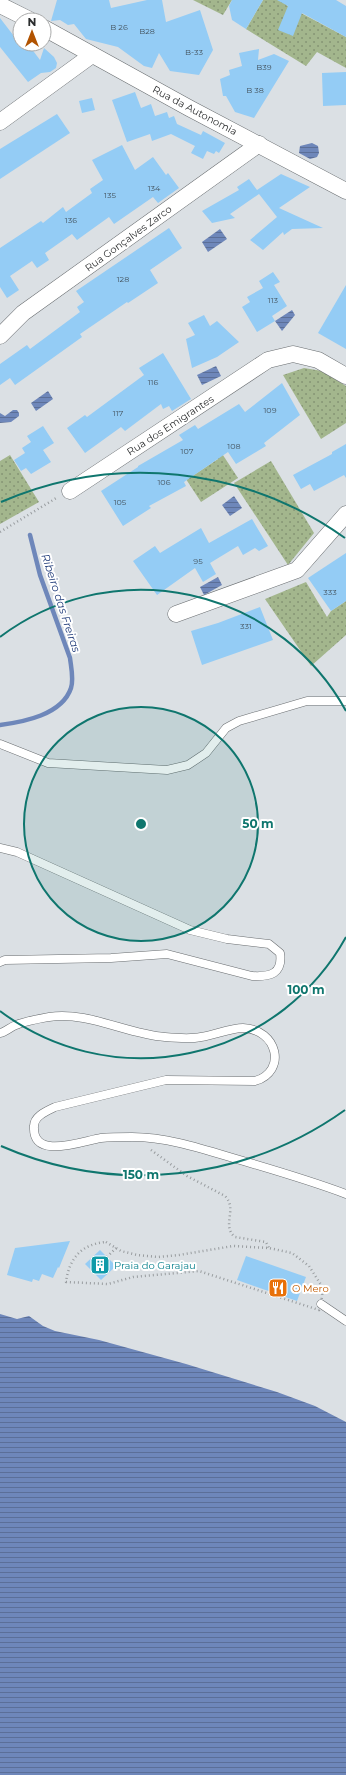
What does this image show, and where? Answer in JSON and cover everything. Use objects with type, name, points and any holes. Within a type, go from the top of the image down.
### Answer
[{"type":"street","points":[[0,5],[14,12]]},
{"type":"street","name":"Rua da Autonomia","points":[[52,32],[189,108],[346,191]]},
{"type":"street","points":[[0,122],[92,55]]},
{"type":"street","name":"Rua Gonçalves Zarco","points":[[0,336],[24,314],[259,144]]},
{"type":"street","points":[[0,324],[24,314]]},
{"type":"street","name":"Rua dos Emigrantes","points":[[70,491],[268,360],[293,354],[318,360],[346,376]]},
{"type":"street","points":[[176,614],[297,570],[346,514]]},
{"type":"lane","points":[[0,744],[48,763],[167,770],[188,765],[206,753],[226,728],[238,721],[307,701],[346,701]]},
{"type":"lane","points":[[0,848],[17,852],[190,930],[227,939],[269,944],[280,953],[281,959],[277,970],[267,977],[246,974],[167,954],[112,958],[5,960],[0,962]]},
{"type":"lane","points":[[0,1033],[16,1025],[50,1017],[68,1016],[164,1037],[199,1038],[242,1028],[257,1031],[269,1038],[274,1047],[275,1058],[272,1066],[263,1079],[255,1081],[166,1080],[55,1107],[40,1116],[34,1124],[34,1136],[40,1144],[55,1147],[101,1138],[133,1137],[170,1141],[193,1146],[303,1178],[346,1194]]},
{"type":"lane","points":[[320,1307],[346,1321]]},
{"type":"path","points":[[0,532],[70,491]]},
{"type":"path","points":[[150,1150],[187,1176],[230,1200],[231,1208],[228,1229],[235,1237],[266,1242],[269,1248]]},
{"type":"path","points":[[106,1242],[116,1248],[137,1255],[158,1256],[179,1255],[234,1246],[269,1248],[292,1253],[309,1266],[323,1288],[320,1307],[199,1271],[133,1276],[108,1284],[66,1282],[70,1263],[89,1246],[96,1243],[106,1242]]},
{"type":"path","points":[[107,1257],[116,1248]]},
{"type":"green space","points":[[193,0],[232,0],[223,15]]},
{"type":"green space","points":[[263,0],[289,0],[286,5],[346,37],[346,68],[317,52],[306,66],[246,29]]},
{"type":"green space","points":[[304,368],[322,371],[346,386],[346,423],[321,439],[283,375]]},
{"type":"green space","points":[[215,443],[238,478],[201,502],[178,467],[191,477],[218,459],[210,446]]},
{"type":"green space","points":[[10,455],[39,502],[0,524],[0,461]]},
{"type":"green space","points":[[271,461],[314,533],[288,565],[234,483]]},
{"type":"green space","points":[[306,582],[327,617],[331,611],[346,601],[346,635],[311,666],[265,599]]},
{"type":"water","points":[[312,143],[318,146],[319,153],[317,157],[310,159],[299,153],[300,146]]},
{"type":"water","points":[[220,229],[227,239],[208,252],[202,242]]},
{"type":"water","points":[[292,310],[295,315],[282,331],[275,321]]},
{"type":"water","points":[[216,366],[221,376],[202,385],[197,375]]},
{"type":"water","points":[[48,391],[53,399],[36,411],[31,403]]},
{"type":"water","points":[[13,410],[17,410],[19,416],[11,422],[0,423],[0,413],[5,416]]},
{"type":"water","points":[[234,496],[242,508],[230,516],[222,505]]},
{"type":"water","points":[[218,577],[222,585],[204,595],[200,587]]},
{"type":"water","points":[[0,1314],[17,1319],[29,1316],[43,1326],[55,1331],[99,1340],[186,1364],[277,1392],[315,1406],[346,1422],[346,1775],[0,1775]]},
{"type":"building","points":[[57,0],[109,0],[111,8],[147,0],[162,0],[166,22],[200,10],[213,50],[199,75],[170,71],[159,53],[152,68],[144,66],[118,47],[86,39],[74,24],[68,25],[60,20],[52,21]]},
{"type":"building","points":[[232,0],[263,0],[246,29],[232,20],[229,6]]},
{"type":"building","points":[[277,0],[336,0],[346,6],[346,37],[302,13],[293,36],[278,30],[288,6]]},
{"type":"building","points":[[0,18],[12,34],[12,52],[34,52],[40,60],[43,52],[48,52],[54,57],[57,63],[56,68],[50,72],[41,73],[28,82],[0,47]]},
{"type":"building","points":[[259,49],[258,60],[274,54],[289,61],[254,118],[235,112],[226,96],[223,96],[220,79],[230,75],[229,70],[242,66],[239,53]]},
{"type":"building","points":[[346,72],[346,105],[323,106],[322,73]]},
{"type":"building","points":[[135,92],[141,108],[151,104],[155,116],[167,112],[169,118],[174,116],[177,124],[201,135],[203,131],[225,143],[219,153],[216,151],[214,154],[207,151],[203,159],[191,153],[195,146],[171,134],[152,141],[150,134],[127,142],[112,100]]},
{"type":"building","points":[[92,98],[95,110],[82,113],[79,101]]},
{"type":"building","points":[[57,114],[70,133],[0,179],[0,149]]},
{"type":"building","points":[[122,145],[135,170],[153,157],[166,175],[168,173],[179,188],[158,203],[153,197],[114,224],[109,217],[77,240],[72,234],[45,253],[49,260],[37,268],[32,261],[10,276],[19,290],[7,298],[0,287],[0,248],[41,221],[43,223],[63,207],[66,212],[92,193],[90,189],[103,180],[92,160]]},
{"type":"building","points":[[281,174],[310,187],[279,208],[323,228],[292,229],[284,235],[283,232],[263,250],[250,240],[277,217],[259,194],[230,214],[235,218],[212,223],[202,211],[239,190],[237,187],[249,179],[257,190]]},
{"type":"building","points":[[169,228],[182,248],[150,270],[158,283],[80,334],[82,337],[15,385],[10,378],[0,385],[0,364],[27,345],[30,349],[80,312],[77,307],[84,302],[76,291]]},
{"type":"building","points":[[273,272],[280,282],[274,285],[287,306],[272,316],[275,321],[257,332],[242,307],[250,302],[247,297],[263,288],[259,281]]},
{"type":"building","points":[[346,285],[346,349],[318,333]]},
{"type":"building","points":[[204,315],[210,326],[217,321],[239,342],[217,357],[192,368],[186,339],[195,335],[188,323]]},
{"type":"building","points":[[163,353],[191,399],[172,411],[169,406],[163,409],[161,404],[125,431],[121,427],[85,453],[67,428],[85,415],[87,417],[144,375],[139,368]]},
{"type":"building","points":[[282,383],[300,415],[264,443],[266,446],[236,464],[228,452],[184,482],[186,486],[149,506],[151,508],[123,526],[101,491],[138,466],[183,440],[179,435],[195,425],[198,429],[239,404],[245,412]]},
{"type":"building","points":[[43,426],[54,443],[43,450],[51,462],[31,474],[26,468],[21,471],[14,460],[25,453],[22,448],[31,442],[27,436]]},
{"type":"building","points":[[346,444],[346,478],[344,475],[314,491],[310,484],[301,489],[293,475],[332,454],[332,452]]},
{"type":"building","points":[[252,519],[268,546],[259,551],[255,548],[243,555],[238,546],[210,563],[216,574],[203,582],[195,568],[157,595],[133,561],[155,546],[160,553],[201,528],[209,543]]},
{"type":"building","points":[[346,553],[346,601],[331,611],[308,578]]},
{"type":"building","points":[[260,607],[273,640],[202,665],[191,631],[218,623]]},
{"type":"building","points":[[70,1241],[59,1268],[58,1267],[53,1278],[42,1274],[39,1281],[33,1279],[32,1282],[7,1275],[15,1248]]},
{"type":"building","name":"Praia do Garajau","points":[[100,1250],[116,1266],[101,1280],[85,1264]]},
{"type":"building","points":[[246,1256],[306,1277],[297,1301],[237,1280]]},
{"type":"waterway","name":"Ribeiro das Freiras","points":[[0,725],[20,722],[41,716],[51,711],[66,697],[72,684],[70,658],[40,575],[30,535]]},
{"type":"place","name":"Praia do Garajau","points":[[100,1265]]},
{"type":"place","name":"O Mero","points":[[278,1288]]}]
